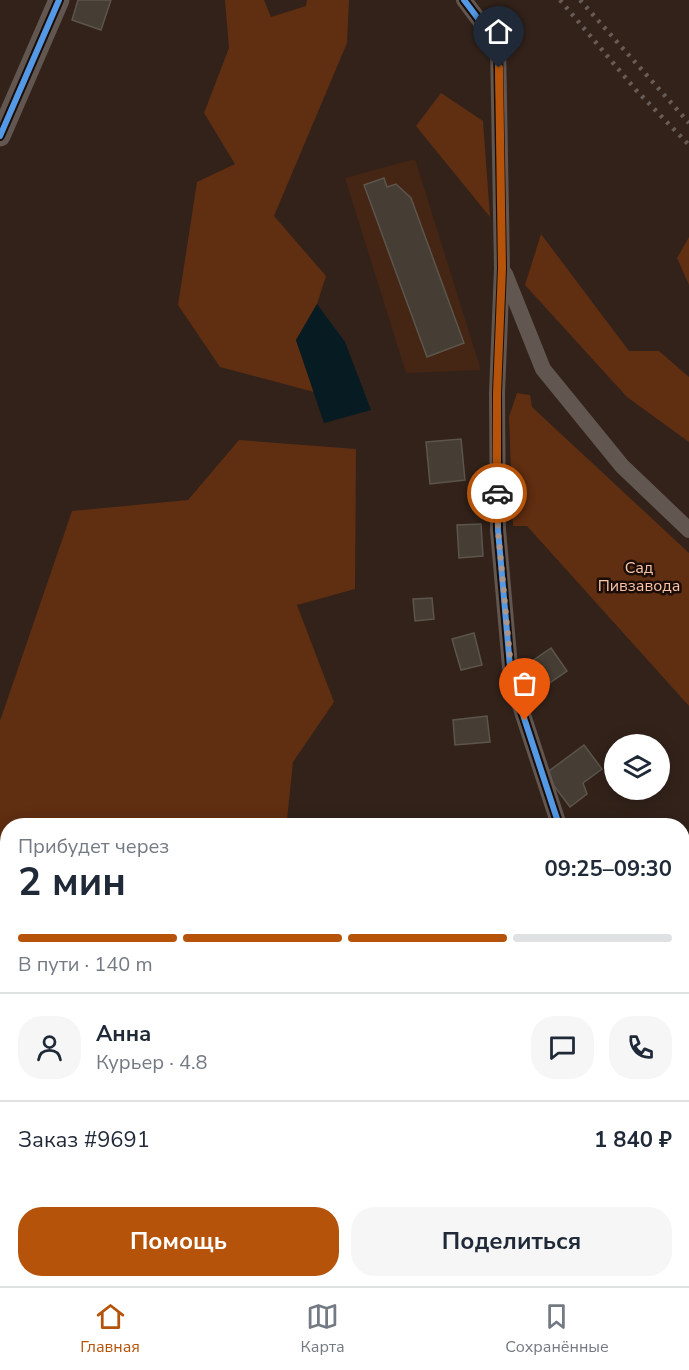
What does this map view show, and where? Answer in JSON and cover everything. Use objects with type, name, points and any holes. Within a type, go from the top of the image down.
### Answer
[{"type":"street","points":[[0,136],[59,0]]},
{"type":"street","points":[[464,0],[498,45],[502,268],[497,393],[498,530],[512,678],[557,818]]},
{"type":"street","points":[[502,268],[543,369],[622,466],[689,530]]},
{"type":"shaded area","points":[[415,159],[481,370],[406,373],[345,178]]},
{"type":"green space","points":[[225,0],[264,0],[271,17],[306,6],[307,0],[349,0],[347,43],[274,216],[326,276],[317,304],[296,340],[314,392],[220,367],[178,305],[197,182],[235,164],[204,113],[229,48]]},
{"type":"green space","points":[[441,93],[483,121],[490,217],[416,126]]},
{"type":"green space","points":[[541,234],[629,351],[659,351],[689,377],[689,442],[627,397],[525,285]]},
{"type":"green space","points":[[689,237],[689,285],[677,258]]},
{"type":"green space","name":"Сад Пивзавода","points":[[517,393],[530,395],[532,407],[689,553],[689,706],[527,526],[513,526],[509,417]]},
{"type":"green space","points":[[239,440],[356,449],[355,589],[297,605],[334,702],[293,762],[287,818],[0,818],[0,721],[72,511],[188,500]]},
{"type":"water","points":[[317,304],[345,342],[371,410],[324,423],[296,340]]},
{"type":"building","points":[[78,0],[111,0],[101,30],[72,20]]},
{"type":"building","points":[[384,178],[387,187],[396,184],[411,198],[464,343],[427,357],[364,185]]},
{"type":"building","points":[[461,439],[465,480],[430,484],[426,442]]},
{"type":"building","points":[[481,524],[483,556],[459,558],[457,525]]},
{"type":"building","points":[[432,598],[434,619],[415,621],[413,599]]},
{"type":"building","points":[[474,633],[482,665],[461,670],[452,639]]},
{"type":"building","points":[[551,648],[567,671],[538,691],[522,668]]},
{"type":"building","points":[[487,716],[490,742],[455,745],[453,720]]},
{"type":"building","points":[[584,745],[602,769],[583,783],[587,794],[570,807],[545,774]]},
{"type":"railway","points":[[560,0],[636,90],[689,145]]},
{"type":"railway","points":[[580,0],[689,123]]},
{"type":"cycle path","points":[[0,136],[59,0]]},
{"type":"cycle path","points":[[464,0],[498,45],[502,268],[497,393],[498,530],[511,678],[557,818]]},
{"type":"way so far","points":[[497,493],[498,530],[512,678],[525,720]]},
{"type":"route","points":[[497,493],[497,393],[502,268],[499,68]]}]
